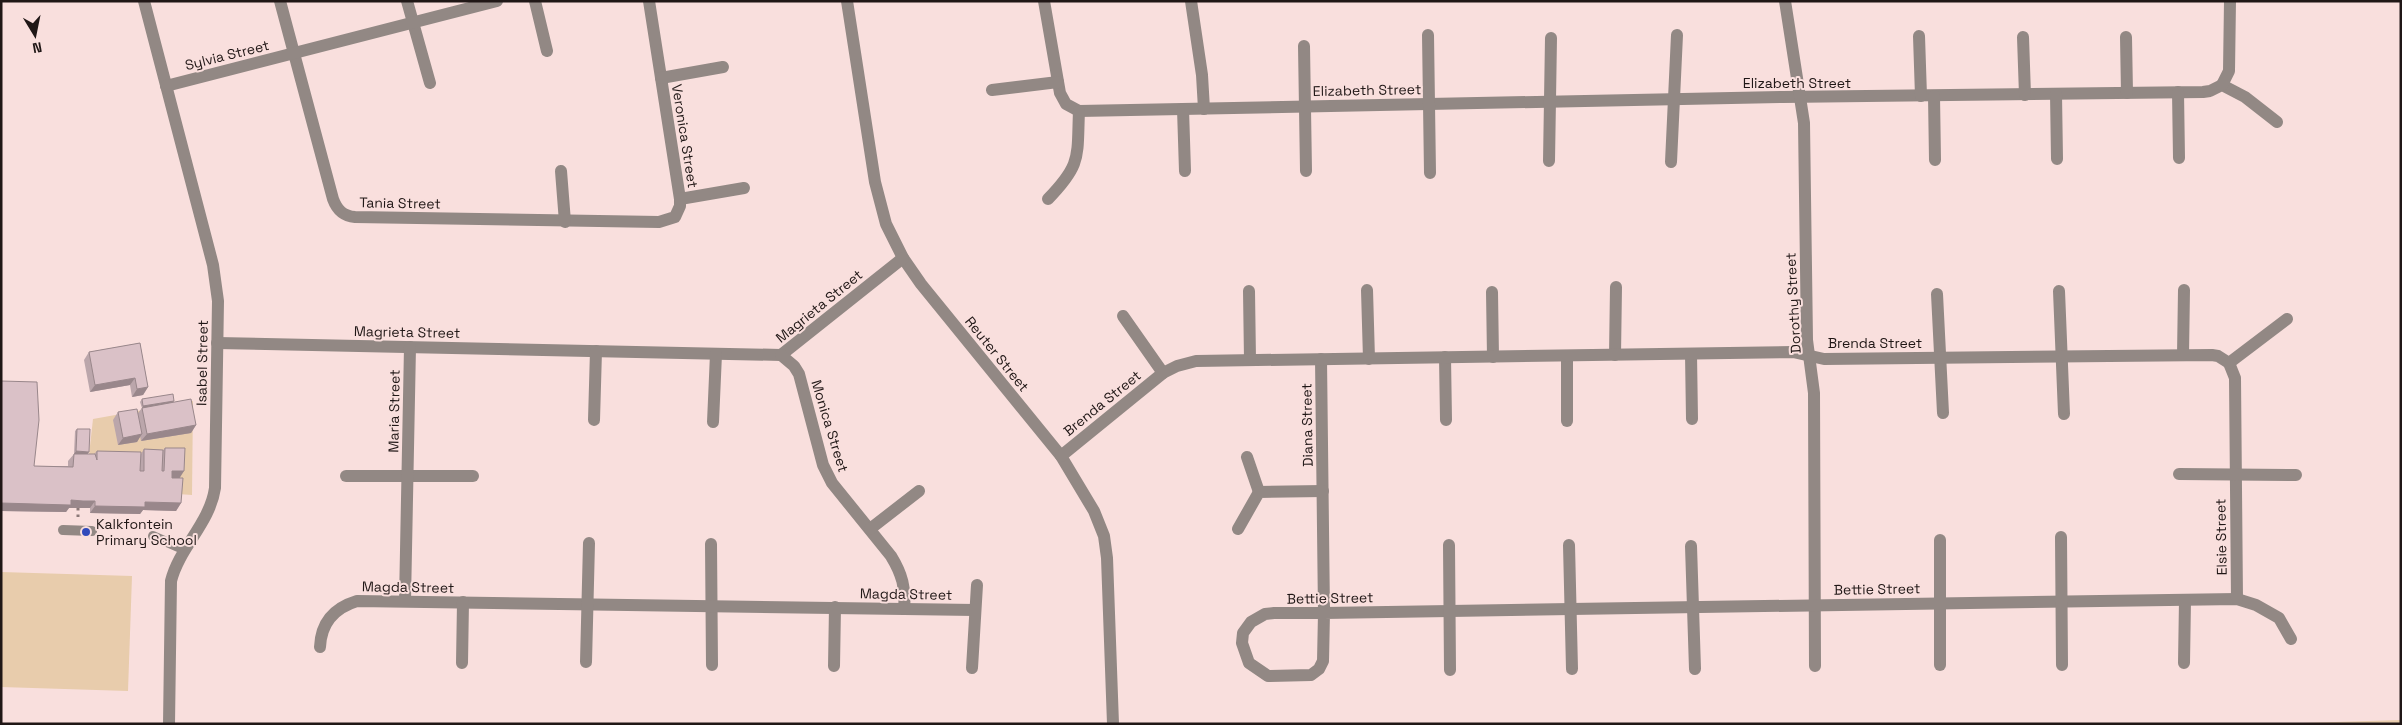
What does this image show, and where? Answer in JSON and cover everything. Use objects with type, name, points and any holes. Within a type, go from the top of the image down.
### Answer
[{"type":"street","name":"Isabel Street","points":[[144,1],[214,266],[218,301],[214,496],[205,517],[176,566],[170,581],[169,724]]},
{"type":"street","points":[[280,1],[295,53]]},
{"type":"street","points":[[407,1],[430,83]]},
{"type":"street","name":"Sylvia Street","points":[[166,86],[497,1]]},
{"type":"street","points":[[535,1],[546,51]]},
{"type":"street","name":"Veronica Street","points":[[649,1],[680,199]]},
{"type":"street","name":"Reuter Street","points":[[847,1],[876,189],[886,224],[903,258],[1060,456],[1094,511],[1104,536],[1111,648],[1113,724]]},
{"type":"street","points":[[1044,1],[1062,99],[1072,109],[1079,111],[1077,160],[1068,179],[1048,199]]},
{"type":"street","points":[[1191,1],[1202,75],[1204,109]]},
{"type":"street","name":"Dorothy Street","points":[[1785,1],[1804,123],[1807,340],[1814,393],[1815,605]]},
{"type":"street","points":[[2230,1],[2230,71],[2222,85],[2245,97],[2277,122]]},
{"type":"street","name":"Elizabeth Street","points":[[1428,35],[1430,173]]},
{"type":"street","points":[[1671,162],[1677,35]]},
{"type":"street","points":[[1919,36],[1921,96]]},
{"type":"street","points":[[2023,37],[2025,95]]},
{"type":"street","points":[[2126,37],[2127,93]]},
{"type":"street","points":[[1549,161],[1551,38]]},
{"type":"street","name":"Elizabeth Street","points":[[1304,46],[1306,171]]},
{"type":"street","name":"Tania Street","points":[[295,53],[336,206],[345,215],[355,218],[665,222],[674,217],[678,212],[680,199]]},
{"type":"street","name":"Veronica Street","points":[[661,78],[723,68]]},
{"type":"street","points":[[992,90],[1058,82]]},
{"type":"street","name":"Elizabeth Street","points":[[1079,111],[1673,99],[2178,92],[2210,91],[2222,85]]},
{"type":"street","points":[[2178,92],[2179,158]]},
{"type":"street","points":[[2056,94],[2057,159]]},
{"type":"street","points":[[1934,96],[1935,160]]},
{"type":"street","points":[[1183,109],[1185,171]]},
{"type":"street","points":[[561,171],[565,222]]},
{"type":"street","points":[[680,199],[744,188]]},
{"type":"street","name":"Magrieta Street","points":[[217,343],[781,355],[903,258]]},
{"type":"street","points":[[1615,355],[1616,287]]},
{"type":"street","points":[[1367,290],[1369,359]]},
{"type":"street","points":[[2183,355],[2184,290]]},
{"type":"street","points":[[1249,291],[1250,360]]},
{"type":"street","points":[[2059,291],[2064,414]]},
{"type":"street","points":[[1492,292],[1493,357]]},
{"type":"street","name":"Brenda Street","points":[[1937,294],[1943,413]]},
{"type":"street","name":"Brenda Street","points":[[1123,316],[1163,373]]},
{"type":"street","points":[[2229,363],[2287,319]]},
{"type":"street","name":"Maria Street","points":[[405,601],[410,347]]},
{"type":"street","points":[[594,420],[596,351]]},
{"type":"street","name":"Brenda Street","points":[[1060,456],[1163,373],[1177,366],[1196,361],[1793,352],[1824,359],[2212,355],[2218,356],[2229,363]]},
{"type":"street","points":[[713,422],[716,354]]},
{"type":"street","points":[[1691,354],[1692,419]]},
{"type":"street","name":"Monica Street","points":[[781,355],[794,366],[799,374],[824,465],[832,483],[891,556],[903,580],[906,592],[904,608]]},
{"type":"street","points":[[1567,356],[1567,421]]},
{"type":"street","points":[[1445,357],[1446,420]]},
{"type":"street","name":"Diana Street","points":[[1321,359],[1324,613]]},
{"type":"street","name":"Elsie Street","points":[[2229,363],[2234,378],[2237,599]]},
{"type":"street","points":[[1238,529],[1259,492],[1247,457]]},
{"type":"street","points":[[2179,474],[2296,475]]},
{"type":"street","points":[[346,476],[473,476]]},
{"type":"street","points":[[870,529],[919,491]]},
{"type":"street","points":[[1259,492],[1323,491]]},
{"type":"street","points":[[2061,537],[2062,665]]},
{"type":"street","name":"Bettie Street","points":[[1940,540],[1940,665]]},
{"type":"street","points":[[586,662],[589,543]]},
{"type":"street","points":[[710,544],[712,665]]},
{"type":"street","points":[[1449,545],[1450,670]]},
{"type":"street","points":[[1569,545],[1572,669]]},
{"type":"street","points":[[1691,546],[1695,669]]},
{"type":"street","points":[[972,668],[977,585]]},
{"type":"street","name":"Bettie Street","points":[[1324,613],[1323,661],[1316,673],[1306,676],[1268,676],[1253,668],[1245,658],[1242,643],[1243,633],[1256,618],[1274,613],[2237,599],[2279,618],[2291,639]]},
{"type":"street","points":[[2184,663],[2185,600]]},
{"type":"street","name":"Magda Street","points":[[320,647],[326,623],[338,609],[357,601],[975,610]]},
{"type":"street","name":"Magda Street","points":[[462,663],[463,602]]},
{"type":"street","name":"Bettie Street","points":[[1815,605],[1816,666]]},
{"type":"street","points":[[834,666],[835,607]]},
{"type":"lane","points":[[63,530],[92,531]]},
{"type":"lane","points":[[153,536],[186,550]]},
{"type":"shaded area","points":[[193,401],[192,495],[178,494],[89,455],[93,419]]},
{"type":"shaded area","points":[[1,572],[132,576],[128,691],[1,687]]},
{"type":"shaded area","points":[[2401,720],[2401,724],[2274,724]]},
{"type":"building","points":[[140,343],[148,387],[137,389],[135,378],[95,385],[89,352]]},
{"type":"building","points":[[1,381],[37,382],[39,420],[34,466],[73,467],[74,454],[95,454],[97,460],[97,451],[141,452],[140,471],[144,471],[144,449],[163,450],[162,471],[164,471],[165,448],[185,448],[184,471],[172,471],[172,478],[183,478],[181,503],[145,502],[145,507],[95,506],[95,501],[71,500],[71,505],[1,503]]},
{"type":"building","points":[[173,394],[174,401],[143,406],[142,399]]},
{"type":"building","points":[[191,399],[196,425],[147,434],[142,408]]},
{"type":"building","points":[[137,409],[142,434],[123,438],[118,412]]},
{"type":"building","points":[[77,429],[90,429],[89,452],[76,451]]},
{"type":"place","name":"Kalkfontein Primary School","points":[[86,532]]}]
